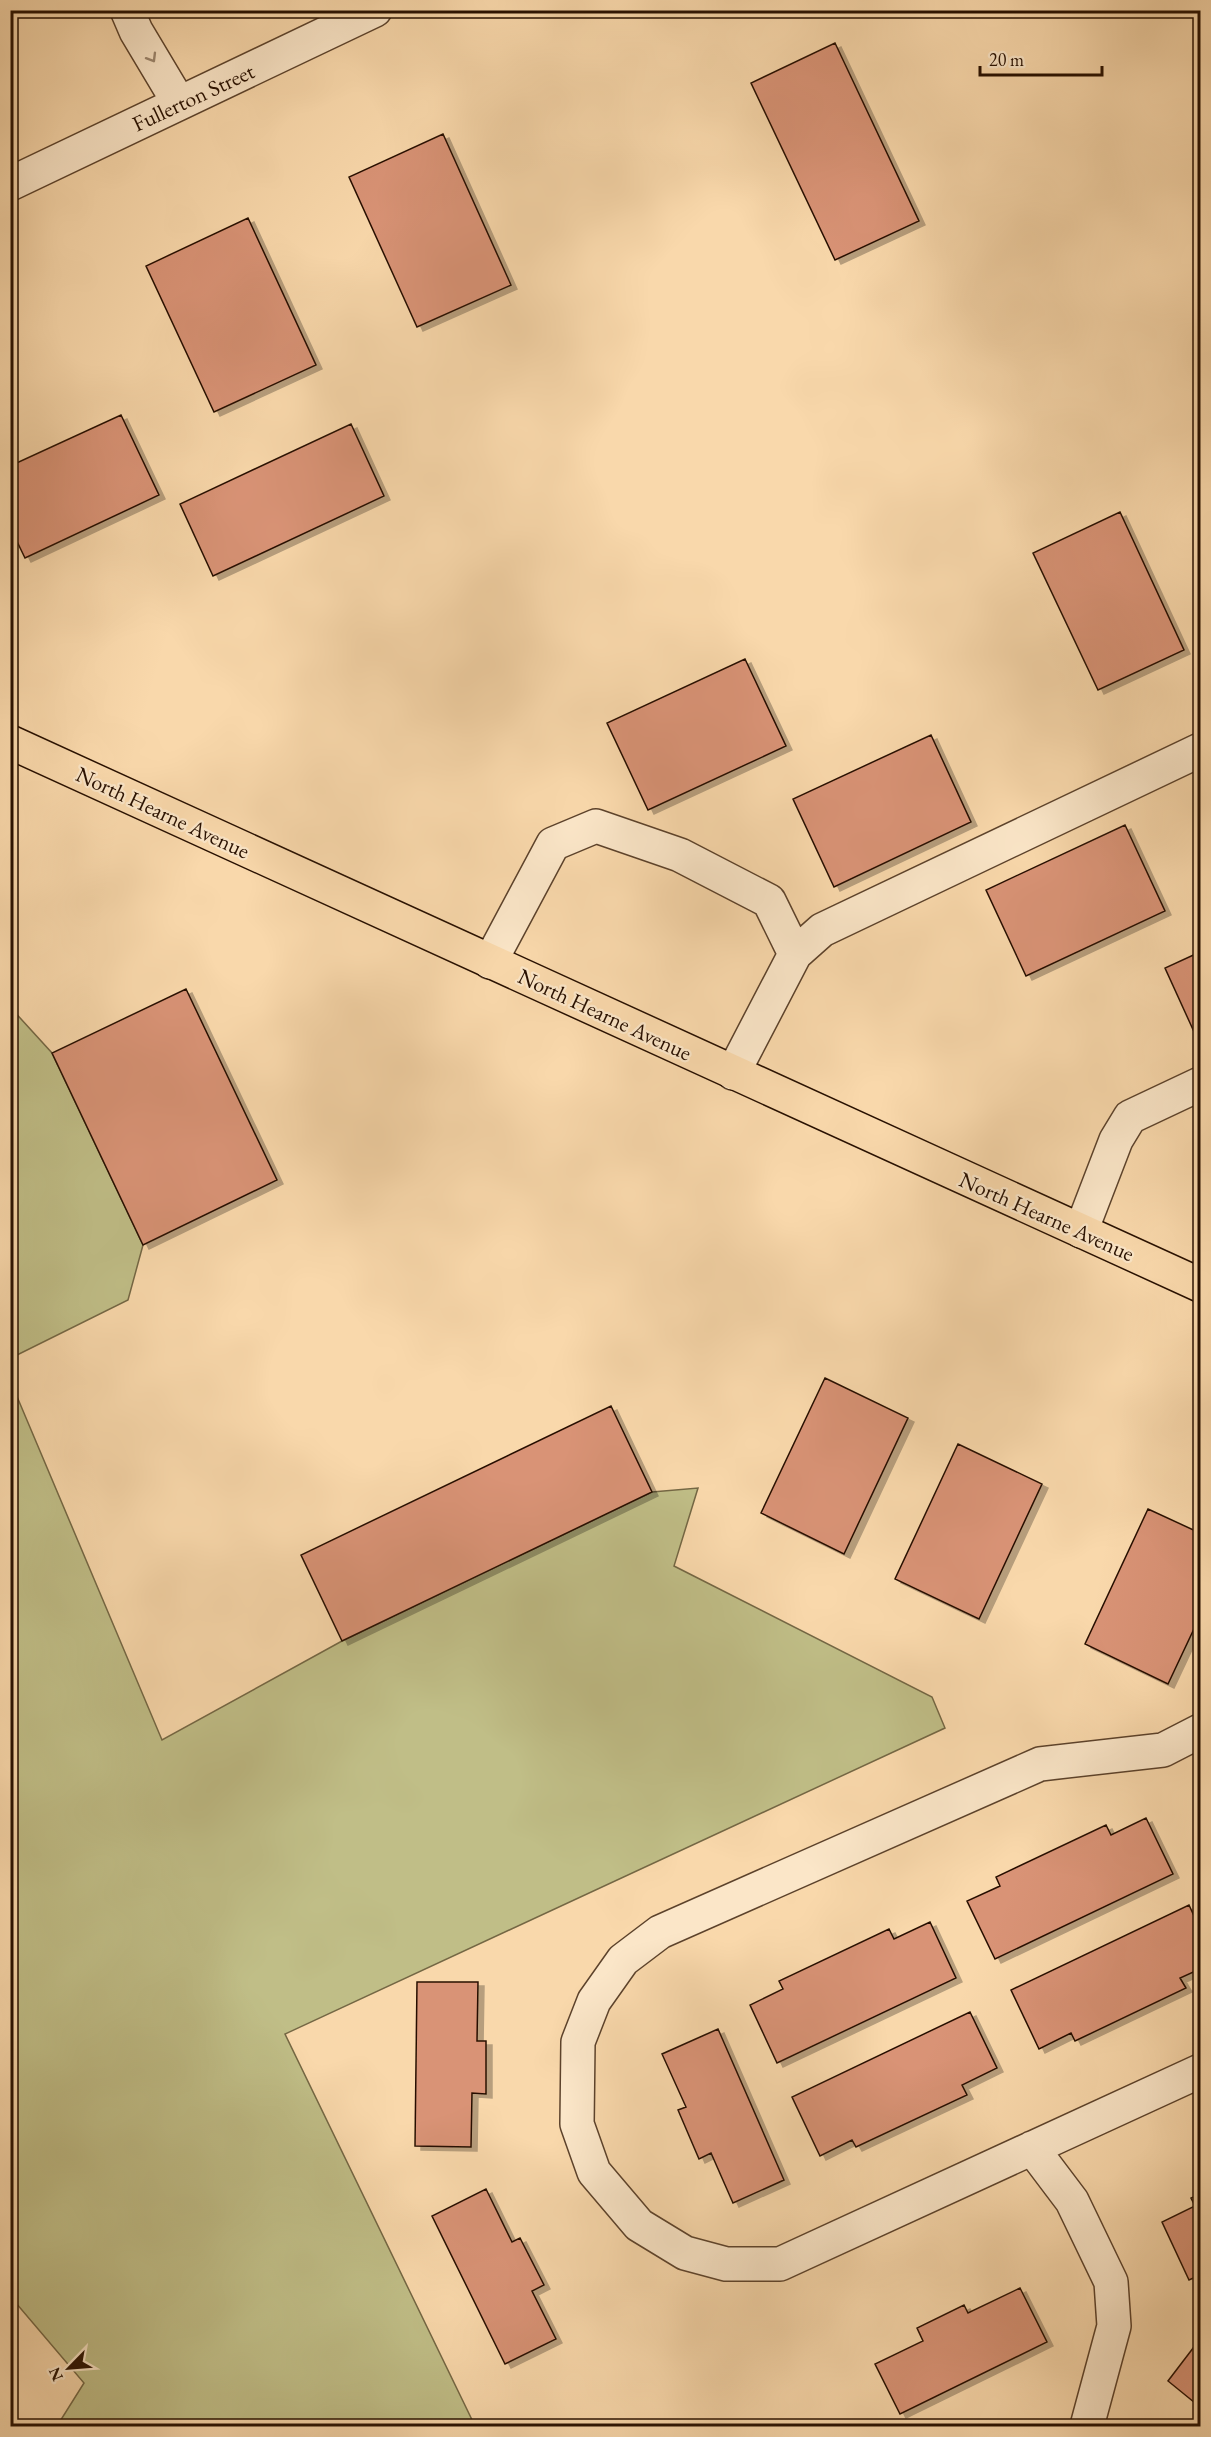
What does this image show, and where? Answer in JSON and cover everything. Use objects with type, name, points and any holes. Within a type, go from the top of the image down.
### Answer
[{"type":"main road","name":"North Hearne Avenue","points":[[10,742],[1200,1285]]},
{"type":"street","points":[[127,10],[136,31],[179,104]]},
{"type":"street","name":"Fullerton Street","points":[[10,184],[375,10]]},
{"type":"street","points":[[733,1073],[795,954],[822,930],[1200,750]]},
{"type":"street","points":[[490,962],[553,844],[596,826],[680,855],[768,901],[795,954]]},
{"type":"street","points":[[1081,1231],[1116,1140],[1131,1117],[1200,1084]]},
{"type":"street","points":[[1200,1731],[1163,1750],[1040,1764],[660,1932],[623,1960],[594,2001],[578,2042],[577,2124],[594,2172],[639,2225],[686,2253],[726,2264],[780,2264],[1200,2071]]},
{"type":"street","points":[[1032,2148],[1072,2201],[1111,2282],[1114,2326],[1087,2427]]},
{"type":"shaded area","points":[[11,1008],[52,1053],[143,1245],[128,1300],[11,1358]]},
{"type":"shaded area","points":[[10,1380],[162,1740],[342,1641],[652,1492],[698,1488],[674,1566],[932,1697],[945,1728],[285,2034],[475,2426],[57,2426],[84,2383],[10,2296]]},
{"type":"building","points":[[835,43],[919,221],[835,260],[751,83]]},
{"type":"building","points":[[443,134],[511,285],[417,327],[349,177]]},
{"type":"building","points":[[248,218],[316,365],[214,412],[146,266]]},
{"type":"building","points":[[121,415],[159,495],[25,558],[10,527],[10,466]]},
{"type":"building","points":[[351,424],[384,496],[213,576],[180,504]]},
{"type":"building","points":[[1120,512],[1184,650],[1098,690],[1033,553]]},
{"type":"building","points":[[745,659],[786,746],[648,810],[607,723]]},
{"type":"building","points":[[931,735],[971,822],[834,887],[793,799]]},
{"type":"building","points":[[1125,825],[1165,911],[1026,976],[986,890]]},
{"type":"building","points":[[1200,952],[1200,1045],[1165,968]]},
{"type":"building","points":[[186,989],[277,1180],[143,1245],[52,1053]]},
{"type":"building","points":[[825,1378],[908,1418],[844,1554],[761,1513]]},
{"type":"building","points":[[611,1406],[652,1492],[342,1641],[301,1555]]},
{"type":"building","points":[[958,1444],[1042,1484],[979,1619],[895,1579]]},
{"type":"building","points":[[1148,1509],[1200,1533],[1200,1616],[1168,1684],[1085,1644]]},
{"type":"building","points":[[1146,1818],[1173,1874],[995,1959],[967,1901],[1000,1886],[996,1877],[1106,1825],[1111,1835]]},
{"type":"building","points":[[1189,1905],[1200,1929],[1200,1969],[1180,1978],[1186,1988],[1075,2041],[1071,2033],[1039,2049],[1011,1990]]},
{"type":"building","points":[[930,1922],[956,1978],[777,2063],[750,2005],[783,1989],[779,1981],[889,1929],[894,1939]]},
{"type":"building","points":[[417,1982],[478,1982],[477,2041],[486,2041],[486,2094],[472,2093],[471,2147],[415,2146]]},
{"type":"building","points":[[970,2012],[997,2068],[962,2085],[967,2095],[856,2147],[852,2140],[820,2156],[792,2097]]},
{"type":"building","points":[[718,2029],[784,2180],[733,2203],[711,2153],[699,2159],[678,2110],[686,2107],[662,2054]]},
{"type":"building","points":[[486,2189],[512,2242],[520,2238],[544,2285],[532,2291],[556,2339],[505,2364],[432,2216]]},
{"type":"building","points":[[1200,2194],[1200,2275],[1189,2280],[1162,2222],[1195,2206],[1191,2198]]},
{"type":"building","points":[[1020,2288],[1047,2342],[900,2414],[875,2364],[923,2341],[917,2328],[964,2305],[968,2313]]},
{"type":"building","points":[[1200,2339],[1200,2407],[1168,2381]]}]
